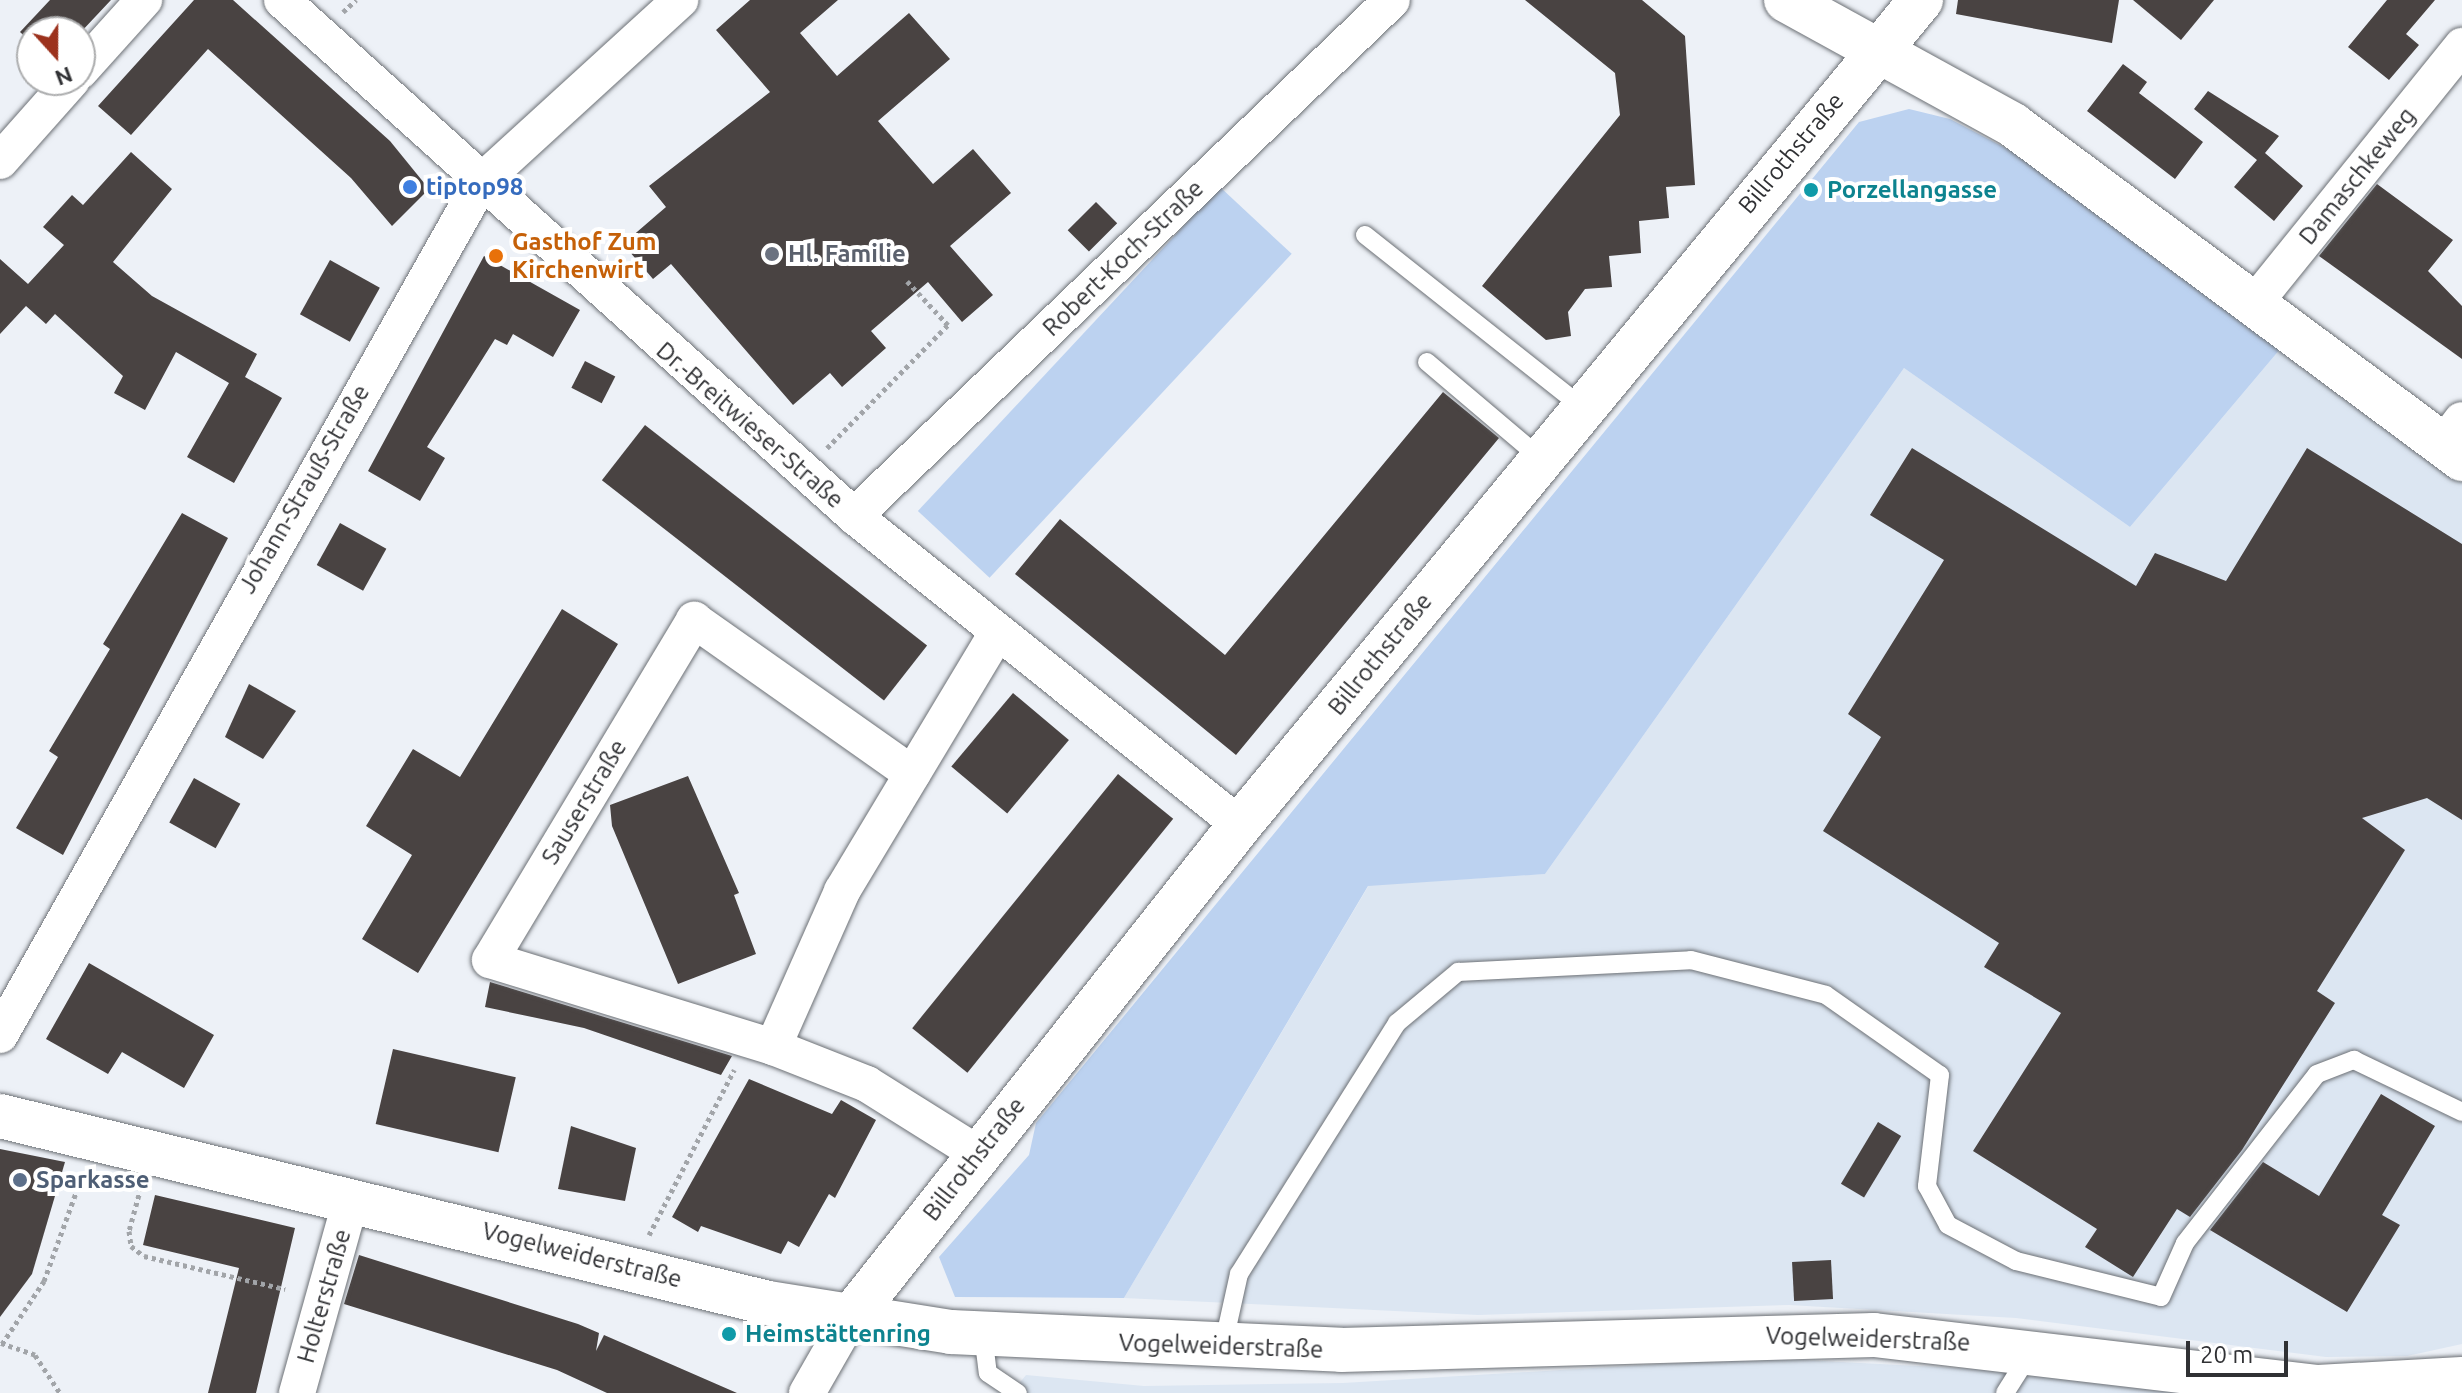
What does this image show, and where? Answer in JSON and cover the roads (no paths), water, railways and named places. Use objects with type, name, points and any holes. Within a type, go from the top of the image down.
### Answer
[{"type":"street","points":[[96,53],[144,0]]},
{"type":"street","name":"Dr.-Breitwieser-Straße","points":[[282,0],[854,516],[1240,825]]},
{"type":"street","name":"Johann-Strauß-Straße","points":[[0,1035],[481,182],[680,0]]},
{"type":"street","name":"Robert-Koch-Straße","points":[[854,516],[1392,0]]},
{"type":"street","points":[[1786,0],[1873,53],[2013,125],[2253,305],[2456,441]]},
{"type":"street","name":"Billrothstraße","points":[[850,1318],[977,1153],[1240,825],[1873,53],[1921,0]]},
{"type":"street","name":"Damaschkeweg","points":[[2253,305],[2462,46]]},
{"type":"street","points":[[0,161],[58,96]]},
{"type":"street","name":"Sauserstraße","points":[[912,774],[694,620],[490,960],[761,1044],[867,1084],[977,1153]]},
{"type":"street","points":[[761,1044],[842,891],[997,633]]},
{"type":"street","name":"Vogelweiderstraße","points":[[0,1116],[351,1200],[641,1244],[850,1318],[983,1334],[1223,1347],[1874,1335],[2032,1349],[2238,1386],[2380,1389],[2462,1379]]},
{"type":"street","name":"Holterstraße","points":[[297,1393],[351,1200]]},
{"type":"street","points":[[807,1393],[850,1318]]},
{"type":"lane","points":[[1365,235],[1582,407]]},
{"type":"lane","points":[[1427,362],[1540,458]]},
{"type":"lane","points":[[1223,1347],[1239,1274],[1397,1023],[1458,972],[1691,960],[1826,995],[1940,1075],[1927,1186],[1948,1225],[2016,1261],[2161,1297],[2185,1243],[2317,1074],[2354,1060],[2462,1112]]},
{"type":"lane","points":[[983,1334],[988,1373],[1018,1393]]},
{"type":"lane","points":[[2005,1393],[2032,1349]]},
{"type":"place","name":"tiptop98","points":[[410,187]]},
{"type":"place","name":"Porzellangasse","points":[[1811,190]]},
{"type":"place","name":"Hl. Familie","points":[[772,254]]},
{"type":"place","name":"Gasthof Zum Kirchenwirt","points":[[496,256]]},
{"type":"place","name":"Sparkasse","points":[[20,1180]]},
{"type":"place","name":"Heimstättenring","points":[[729,1334]]}]
